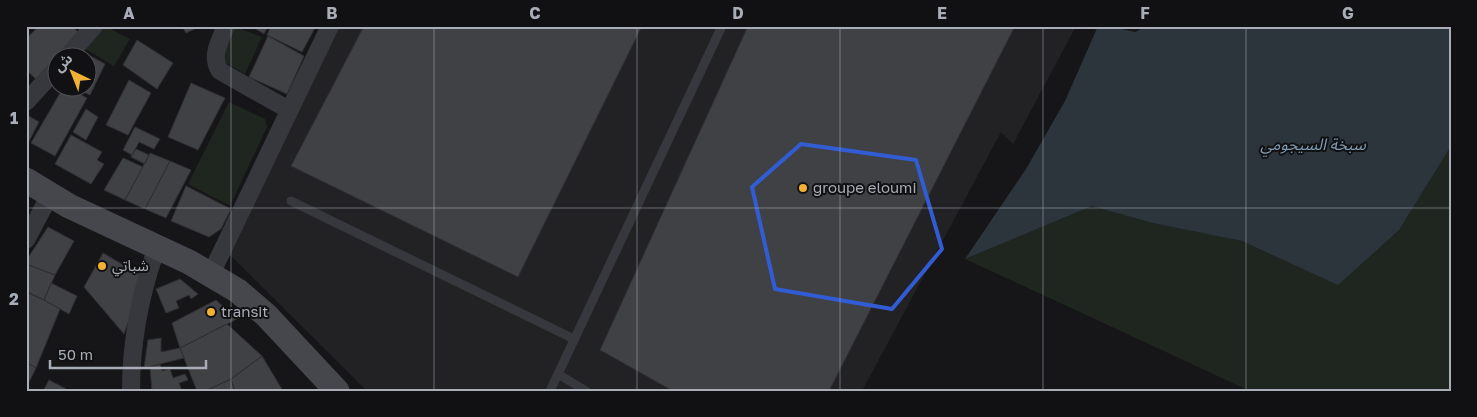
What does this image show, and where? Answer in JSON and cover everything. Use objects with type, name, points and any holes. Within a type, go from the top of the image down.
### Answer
[{"type":"main road","points":[[26,180],[50,195],[189,262],[238,292],[266,315],[329,389]]},
{"type":"street","points":[[226,26],[215,55],[215,62],[220,71],[288,110]]},
{"type":"street","points":[[211,274],[288,110],[330,26]]},
{"type":"street","points":[[73,48],[88,28]]},
{"type":"street","points":[[26,102],[48,78]]},
{"type":"street","points":[[26,240],[50,195]]},
{"type":"street","points":[[131,391],[136,321],[146,277],[157,247]]},
{"type":"lane","points":[[550,391],[722,26]]},
{"type":"lane","points":[[291,201],[574,339]]},
{"type":"lane","points":[[558,374],[586,391]]},
{"type":"highlighted area","points":[[801,144],[916,160],[942,249],[892,309],[775,289],[752,187]]},
{"type":"shaded area","points":[[100,26],[105,26],[130,39],[114,66],[98,56],[98,48],[82,47]]},
{"type":"shaded area","points":[[233,26],[262,37],[245,74],[219,59]]},
{"type":"shaded area","points":[[336,26],[1076,26],[1013,144],[1001,132],[862,391],[367,391],[228,253]]},
{"type":"shaded area","points":[[229,102],[265,119],[267,127],[230,206],[188,184]]},
{"type":"shaded area","points":[[1451,146],[1451,391],[1250,391],[965,259],[1092,206],[1242,241],[1338,284],[1405,220]]},
{"type":"water","name":"سبخة السيجومي","points":[[1098,26],[1108,26],[1135,32],[1147,26],[1451,26],[1451,146],[1399,230],[1338,285],[1242,241],[1153,223],[1092,206],[965,259],[1026,169],[1065,101]]},
{"type":"building","points":[[39,26],[72,26],[79,33],[65,48],[48,48],[48,66],[36,79],[26,70],[26,39]]},
{"type":"building","points":[[182,26],[201,26],[186,33]]},
{"type":"building","points":[[251,26],[268,26],[264,34]]},
{"type":"building","points":[[271,26],[316,26],[302,52],[267,35]]},
{"type":"building","points":[[364,26],[642,26],[518,277],[291,166]]},
{"type":"building","name":"groupe eloumi","points":[[748,26],[1015,26],[829,391],[673,391],[600,350]]},
{"type":"building","points":[[268,36],[304,56],[287,94],[249,77]]},
{"type":"building","points":[[137,40],[173,63],[157,89],[123,65]]},
{"type":"building","points":[[98,60],[105,64],[98,78]]},
{"type":"building","points":[[129,80],[151,93],[128,135],[106,125]]},
{"type":"building","points":[[191,83],[225,98],[198,150],[168,137]]},
{"type":"building","points":[[57,98],[87,98],[55,156],[31,143]]},
{"type":"building","points":[[86,109],[98,117],[86,140],[73,132]]},
{"type":"building","points":[[26,116],[39,122],[26,147]]},
{"type":"building","points":[[135,127],[160,139],[154,149],[139,142],[132,155],[123,150]]},
{"type":"building","points":[[71,135],[102,152],[97,160],[104,164],[91,184],[55,164]]},
{"type":"building","points":[[136,149],[149,155],[145,164],[131,157]]},
{"type":"building","points":[[150,153],[170,161],[145,209],[125,200]]},
{"type":"building","points":[[123,158],[143,167],[125,200],[104,190]]},
{"type":"building","points":[[170,161],[191,170],[166,218],[145,209]]},
{"type":"building","points":[[186,186],[231,209],[221,229],[209,237],[171,221]]},
{"type":"building","points":[[48,227],[74,241],[55,275],[26,264],[26,261]]},
{"type":"building","points":[[103,253],[144,277],[124,334],[84,287]]},
{"type":"building","points":[[26,264],[55,275],[44,300],[26,291]]},
{"type":"building","points":[[180,279],[198,294],[191,299],[189,295],[176,301],[179,308],[166,313],[156,289]]},
{"type":"building","points":[[51,283],[77,296],[69,314],[44,300]]},
{"type":"building","points":[[28,293],[60,309],[36,368],[26,362],[26,295]]},
{"type":"building","points":[[216,300],[237,319],[180,348],[172,323]]},
{"type":"building","points":[[227,324],[262,356],[231,379],[205,391],[197,391],[180,348]]},
{"type":"building","points":[[161,338],[161,352],[180,348],[184,358],[144,368],[148,340]]},
{"type":"building","points":[[262,356],[283,391],[235,391],[231,379]]},
{"type":"building","points":[[26,362],[36,368],[26,388]]},
{"type":"building","points":[[160,364],[162,371],[170,369],[173,378],[185,374],[188,380],[179,383],[182,391],[152,391],[150,367]]},
{"type":"building","points":[[231,379],[235,391],[205,391]]},
{"type":"building","points":[[49,380],[70,391],[43,391]]},
{"type":"place","name":"groupe eloumi","points":[[803,188]]},
{"type":"place","name":"شباتي","points":[[102,266]]},
{"type":"place","name":"transit","points":[[211,312]]}]
